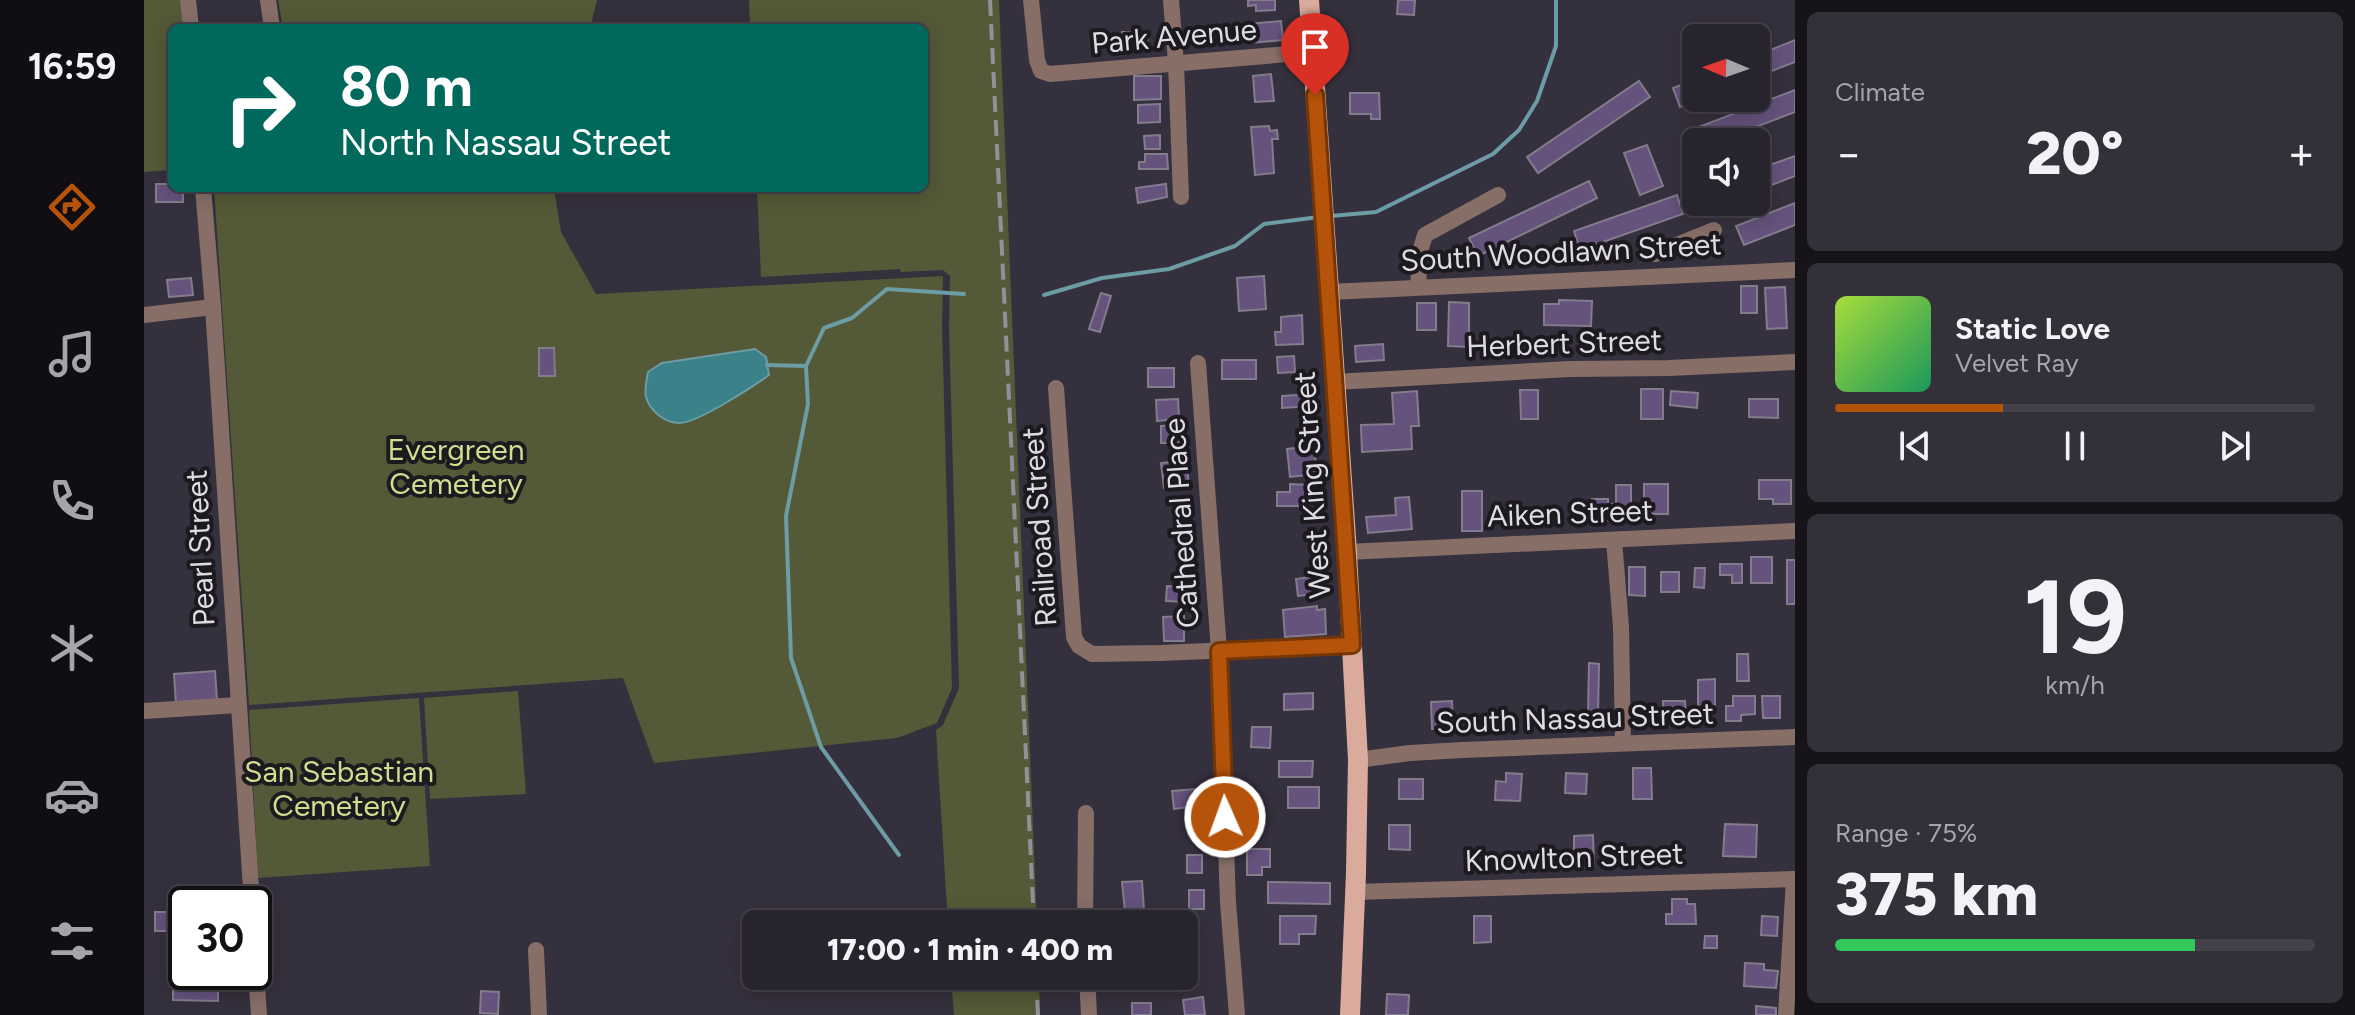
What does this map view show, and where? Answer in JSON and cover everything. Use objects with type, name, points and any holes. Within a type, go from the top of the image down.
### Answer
[{"type":"main road","name":"West King Street","points":[[1309,0],[1347,552],[1358,760],[1350,1015]]},
{"type":"street","points":[[188,0],[191,24]]},
{"type":"street","points":[[268,0],[271,24]]},
{"type":"street","name":"Park Avenue","points":[[1031,0],[1037,60],[1041,71],[1050,74],[1312,52]]},
{"type":"street","points":[[1171,0],[1181,197]]},
{"type":"street","name":"Pearl Street","points":[[203,192],[251,886]]},
{"type":"street","points":[[1419,287],[1418,258],[1425,235],[1498,195]]},
{"type":"street","points":[[1655,254],[1714,230]]},
{"type":"street","name":"South Woodlawn Street","points":[[1329,292],[1795,270]]},
{"type":"street","points":[[144,315],[213,307]]},
{"type":"street","name":"Herbert Street","points":[[1335,382],[1554,369],[1795,362]]},
{"type":"street","name":"Cathedral Place","points":[[1198,363],[1219,651],[1228,902],[1237,1015]]},
{"type":"street","name":"Railroad Street","points":[[1056,388],[1074,637],[1079,646],[1092,654],[1219,651]]},
{"type":"street","name":"Aiken Street","points":[[1347,552],[1795,531]]},
{"type":"street","points":[[1614,540],[1621,627],[1623,743]]},
{"type":"street","points":[[1219,651],[1352,645]]},
{"type":"street","points":[[144,711],[238,705]]},
{"type":"street","name":"South Nassau Street","points":[[1358,760],[1463,750],[1795,737]]},
{"type":"street","points":[[1085,910],[1086,813]]},
{"type":"street","points":[[1786,1015],[1795,879]]},
{"type":"street","name":"Knowlton Street","points":[[1355,892],[1795,879]]},
{"type":"street","points":[[536,950],[539,1015]]},
{"type":"street","points":[[257,990],[259,1015]]},
{"type":"street","points":[[1088,990],[1089,1015]]},
{"type":"green space","points":[[144,0],[180,0],[183,24],[168,24],[168,170],[144,172]]},
{"type":"green space","points":[[278,0],[597,0],[591,24],[282,24]]},
{"type":"green space","points":[[749,0],[999,0],[1036,910],[947,910],[936,730],[943,725],[959,688],[950,276],[943,270],[901,272],[900,269],[761,277],[757,192],[928,192],[928,24],[750,24]]},
{"type":"green space","name":"Evergreen Cemetery","points":[[214,192],[555,192],[561,232],[596,294],[943,276],[952,688],[937,723],[897,738],[654,763],[623,678],[249,705]]},
{"type":"green space","points":[[518,691],[526,794],[430,799],[424,698]]},
{"type":"green space","name":"San Sebastian Cemetery","points":[[419,698],[430,866],[258,878],[249,710]]},
{"type":"green space","points":[[952,990],[1039,990],[1040,1015],[954,1015]]},
{"type":"water","points":[[755,349],[766,357],[769,375],[711,411],[679,423],[659,415],[648,402],[645,391],[648,372],[662,363]]},
{"type":"building","points":[[1248,0],[1275,0],[1275,10],[1256,11],[1256,5],[1248,6]]},
{"type":"building","points":[[1398,0],[1415,0],[1414,15],[1397,14]]},
{"type":"building","points":[[1281,21],[1283,40],[1250,43],[1248,24]]},
{"type":"building","points":[[1122,32],[1148,32],[1147,50],[1122,49]]},
{"type":"building","points":[[1795,40],[1795,62],[1770,72],[1770,50]]},
{"type":"building","points":[[1271,74],[1274,101],[1255,102],[1253,76]]},
{"type":"building","points":[[1134,76],[1161,76],[1161,99],[1134,100]]},
{"type":"building","points":[[1639,81],[1650,97],[1538,173],[1527,157]]},
{"type":"building","points":[[1682,84],[1682,106],[1680,107],[1673,88]]},
{"type":"building","points":[[1795,90],[1795,112],[1753,128],[1696,128],[1738,112],[1770,112],[1770,100]]},
{"type":"building","points":[[1350,93],[1379,93],[1380,119],[1371,119],[1371,114],[1350,114]]},
{"type":"building","points":[[1160,104],[1160,122],[1138,123],[1138,105]]},
{"type":"building","points":[[1269,126],[1270,131],[1277,130],[1278,139],[1272,139],[1274,173],[1255,175],[1251,127]]},
{"type":"building","points":[[1160,135],[1160,149],[1145,149],[1144,136]]},
{"type":"building","points":[[1647,145],[1663,186],[1640,195],[1624,153]]},
{"type":"building","points":[[1145,154],[1167,154],[1168,169],[1139,169],[1139,162],[1145,162]]},
{"type":"building","points":[[1795,156],[1795,176],[1770,186],[1770,165]]},
{"type":"building","points":[[1589,181],[1597,198],[1478,256],[1469,238]]},
{"type":"building","points":[[156,184],[168,184],[168,192],[183,192],[183,202],[156,202]]},
{"type":"building","points":[[1166,184],[1167,197],[1138,203],[1136,188]]},
{"type":"building","points":[[1677,195],[1682,211],[1682,214],[1580,250],[1574,231]]},
{"type":"building","points":[[1795,203],[1795,225],[1744,245],[1736,226],[1770,216],[1770,213]]},
{"type":"building","points":[[1264,276],[1266,309],[1239,311],[1237,278]]},
{"type":"building","points":[[191,278],[193,295],[169,297],[167,280]]},
{"type":"building","points":[[1741,286],[1757,286],[1757,313],[1741,313]]},
{"type":"building","points":[[1785,287],[1787,328],[1767,329],[1765,288]]},
{"type":"building","points":[[1101,293],[1111,296],[1100,332],[1089,329]]},
{"type":"building","points":[[1559,300],[1592,301],[1591,326],[1544,325],[1544,304],[1559,304]]},
{"type":"building","points":[[1449,302],[1469,303],[1469,347],[1448,346]]},
{"type":"building","points":[[1417,303],[1436,303],[1436,330],[1417,330]]},
{"type":"building","points":[[1302,315],[1303,344],[1276,345],[1275,332],[1281,332],[1281,317]]},
{"type":"building","points":[[1383,344],[1384,360],[1356,362],[1355,346]]},
{"type":"building","points":[[539,348],[554,348],[555,376],[539,376]]},
{"type":"building","points":[[1294,356],[1295,372],[1278,373],[1277,357]]},
{"type":"building","points":[[1222,360],[1256,360],[1256,379],[1222,379]]},
{"type":"building","points":[[1148,368],[1174,368],[1174,387],[1148,387]]},
{"type":"building","points":[[1310,386],[1312,406],[1282,408],[1282,396],[1298,395],[1298,387]]},
{"type":"building","points":[[1641,389],[1663,389],[1663,419],[1641,419]]},
{"type":"building","points":[[1520,390],[1538,390],[1538,419],[1521,419]]},
{"type":"building","points":[[1417,391],[1419,426],[1411,426],[1412,449],[1362,452],[1361,425],[1394,424],[1392,393]]},
{"type":"building","points":[[1671,391],[1698,393],[1697,408],[1670,405]]},
{"type":"building","points":[[1178,399],[1179,419],[1157,421],[1156,400]]},
{"type":"building","points":[[1749,399],[1778,399],[1778,418],[1749,417]]},
{"type":"building","points":[[1183,425],[1183,443],[1161,443],[1161,426]]},
{"type":"building","points":[[1314,446],[1317,474],[1290,477],[1287,449]]},
{"type":"building","points":[[1186,460],[1189,485],[1164,488],[1161,463]]},
{"type":"building","points":[[1759,480],[1791,480],[1791,504],[1773,504],[1773,499],[1759,499]]},
{"type":"building","points":[[1290,484],[1310,485],[1310,506],[1277,506],[1277,492],[1290,492]]},
{"type":"building","points":[[1644,484],[1668,484],[1668,514],[1644,514]]},
{"type":"building","points":[[1616,485],[1631,485],[1631,515],[1612,515],[1612,504],[1616,504]]},
{"type":"building","points":[[1462,491],[1482,491],[1482,531],[1462,531]]},
{"type":"building","points":[[1409,497],[1412,529],[1368,533],[1366,517],[1396,515],[1395,498]]},
{"type":"building","points":[[1592,499],[1608,499],[1608,521],[1585,521],[1585,503],[1592,503]]},
{"type":"building","points":[[1751,557],[1772,557],[1772,583],[1751,583]]},
{"type":"building","points":[[1787,560],[1795,560],[1795,604],[1787,604]]},
{"type":"building","points":[[1720,564],[1742,564],[1742,583],[1732,583],[1732,575],[1720,575]]},
{"type":"building","points":[[1629,567],[1645,567],[1645,596],[1629,595]]},
{"type":"building","points":[[1695,568],[1705,568],[1704,588],[1694,587]]},
{"type":"building","points":[[1661,572],[1679,572],[1679,592],[1661,592]]},
{"type":"building","points":[[1323,575],[1325,593],[1298,596],[1296,579]]},
{"type":"building","points":[[1167,586],[1188,587],[1187,602],[1166,601]]},
{"type":"building","points":[[1317,606],[1317,610],[1325,609],[1326,634],[1285,637],[1283,610]]},
{"type":"building","points":[[1184,616],[1184,641],[1164,641],[1163,617]]},
{"type":"building","points":[[1737,654],[1748,654],[1749,681],[1737,681]]},
{"type":"building","points":[[1589,663],[1599,664],[1598,716],[1588,715]]},
{"type":"building","points":[[215,671],[217,701],[176,705],[174,674]]},
{"type":"building","points":[[1715,679],[1715,712],[1698,712],[1698,680]]},
{"type":"building","points":[[1313,693],[1313,709],[1284,710],[1284,694]]},
{"type":"building","points":[[1733,696],[1755,696],[1755,714],[1741,715],[1741,721],[1726,721],[1726,706],[1733,706]]},
{"type":"building","points":[[1762,696],[1780,696],[1780,718],[1763,718]]},
{"type":"building","points":[[1452,701],[1453,729],[1432,729],[1431,702]]},
{"type":"building","points":[[1663,701],[1685,701],[1686,721],[1663,721]]},
{"type":"building","points":[[1252,727],[1271,727],[1270,748],[1251,747]]},
{"type":"building","points":[[1279,761],[1313,761],[1312,777],[1279,777]]},
{"type":"building","points":[[1633,768],[1651,768],[1652,799],[1633,799]]},
{"type":"building","points":[[1506,773],[1522,774],[1520,801],[1495,800],[1496,781],[1506,782]]},
{"type":"building","points":[[1566,773],[1587,774],[1586,794],[1565,793]]},
{"type":"building","points":[[1399,779],[1423,779],[1423,799],[1399,799]]},
{"type":"building","points":[[1288,787],[1319,787],[1319,808],[1288,808]]},
{"type":"building","points":[[1196,789],[1198,806],[1174,809],[1172,791]]},
{"type":"building","points":[[1725,824],[1757,825],[1756,857],[1723,856]]},
{"type":"building","points":[[1389,825],[1410,825],[1410,850],[1389,849]]},
{"type":"building","points":[[1593,835],[1594,867],[1574,868],[1574,836]]},
{"type":"building","points":[[1247,849],[1270,849],[1270,867],[1262,867],[1262,875],[1247,875]]},
{"type":"building","points":[[1187,855],[1202,855],[1202,873],[1187,873]]},
{"type":"building","points":[[1142,881],[1144,910],[1125,910],[1122,882]]},
{"type":"building","points":[[1268,882],[1330,883],[1330,904],[1268,903]]},
{"type":"building","points":[[1189,890],[1204,890],[1204,909],[1189,909]]},
{"type":"building","points":[[1672,899],[1687,899],[1687,904],[1695,904],[1696,924],[1666,924],[1666,914],[1672,914]]},
{"type":"building","points":[[155,912],[168,912],[168,931],[155,931]]},
{"type":"building","points":[[1280,916],[1316,916],[1315,934],[1299,934],[1299,944],[1280,944]]},
{"type":"building","points":[[1474,916],[1491,916],[1491,942],[1474,943]]},
{"type":"building","points":[[1762,916],[1778,917],[1777,936],[1761,935]]},
{"type":"building","points":[[1705,936],[1717,936],[1717,948],[1704,948]]},
{"type":"building","points":[[1745,963],[1764,964],[1764,970],[1778,971],[1776,988],[1744,986]]},
{"type":"building","points":[[173,990],[218,990],[218,1001],[173,1000]]},
{"type":"building","points":[[481,991],[499,992],[498,1014],[480,1013]]},
{"type":"building","points":[[1387,994],[1409,995],[1408,1015],[1386,1015]]},
{"type":"building","points":[[1203,997],[1205,1015],[1185,1015],[1183,1000]]},
{"type":"building","points":[[1132,1003],[1151,1003],[1151,1015],[1132,1015]]},
{"type":"building","points":[[1756,1006],[1776,1008],[1776,1015],[1756,1015]]},
{"type":"waterway","points":[[1331,216],[1376,212],[1493,154],[1519,130],[1537,101],[1556,46],[1556,0]]},
{"type":"waterway","points":[[1044,295],[1102,278],[1169,269],[1235,246],[1264,224],[1319,217]]},
{"type":"waterway","points":[[899,855],[821,747],[791,658],[786,516],[808,404],[806,366],[824,328],[852,318],[887,289],[964,294]]},
{"type":"waterway","points":[[767,365],[806,366]]},
{"type":"railway","points":[[990,0],[1033,910]]},
{"type":"railway","points":[[1037,990],[1038,1015]]},
{"type":"route","points":[[1225,817],[1219,651],[1352,645],[1315,95]]}]
